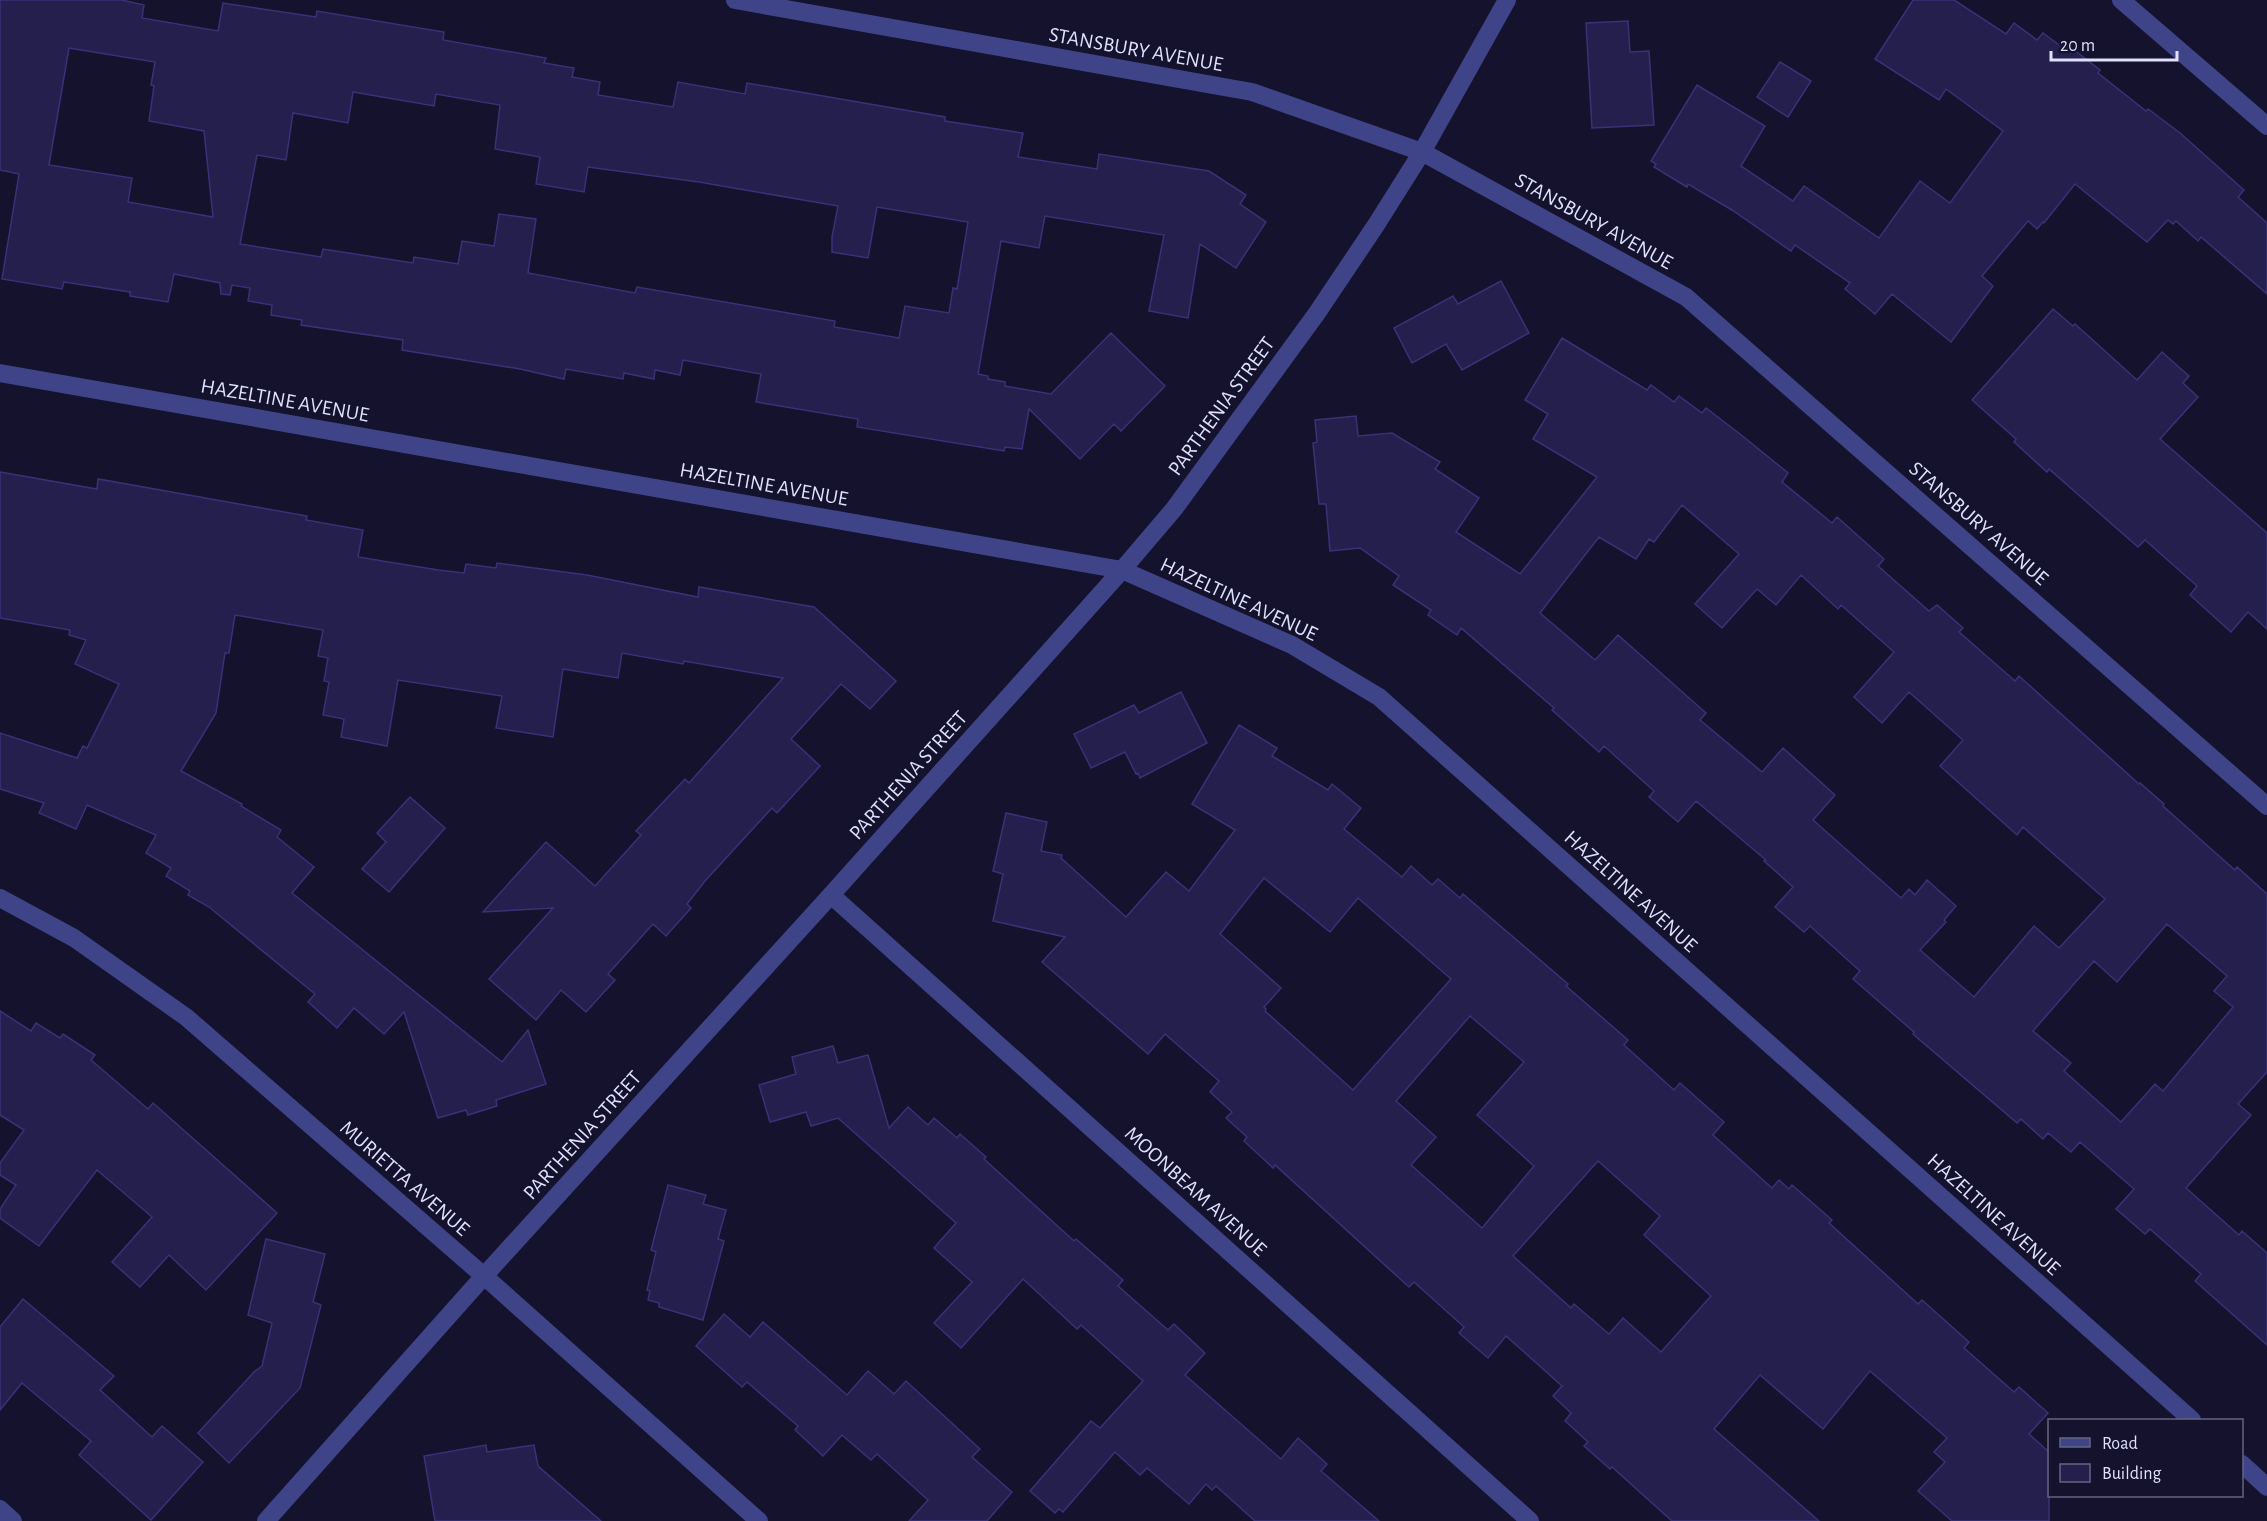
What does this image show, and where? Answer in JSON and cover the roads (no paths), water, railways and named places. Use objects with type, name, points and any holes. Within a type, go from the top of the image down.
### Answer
[{"type":"street","name":"STANSBURY AVENUE","points":[[735,0],[1252,92],[1422,152],[1686,297],[2267,806]]},
{"type":"street","name":"PARTHENIA STREET","points":[[266,1521],[483,1276],[831,895],[1174,509],[1317,313],[1376,225],[1422,152],[1507,0]]},
{"type":"street","points":[[2121,0],[2267,126]]},
{"type":"street","name":"HAZELTINE AVENUE","points":[[0,373],[1122,570],[1292,645],[1378,697],[2191,1419]]},
{"type":"street","name":"MOONBEAM AVENUE","points":[[831,895],[1530,1521]]},
{"type":"street","name":"MURIETTA AVENUE","points":[[0,898],[74,938],[186,1017],[759,1521]]},
{"type":"street","points":[[2243,1466],[2267,1487]]},
{"type":"street","points":[[0,1509],[13,1521]]}]
